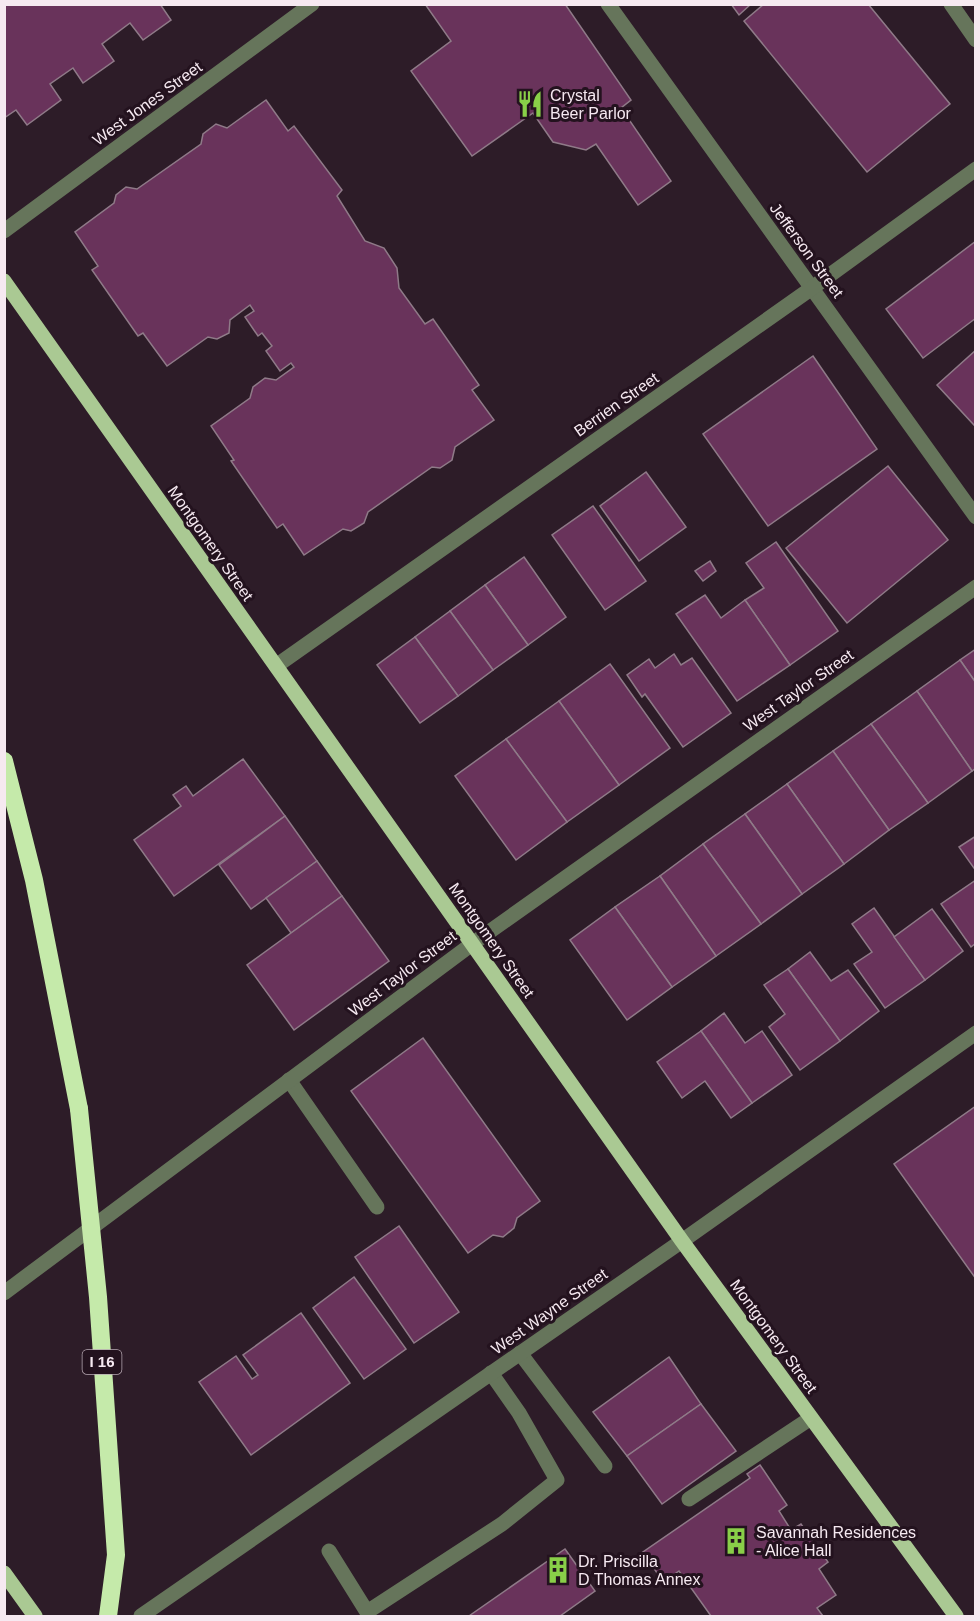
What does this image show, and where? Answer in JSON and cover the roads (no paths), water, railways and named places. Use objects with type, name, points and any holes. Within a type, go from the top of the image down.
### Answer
[{"type":"highway","name":"I 16","points":[[4,761],[34,880],[79,1108],[98,1297],[116,1554],[108,1617]]},
{"type":"main road","name":"Montgomery Street","points":[[4,281],[682,1241],[956,1617]]},
{"type":"main road","points":[[4,1573],[35,1617]]},
{"type":"street","name":"West Jones Street","points":[[4,231],[312,4]]},
{"type":"street","name":"Jefferson Street","points":[[608,4],[975,516]]},
{"type":"street","points":[[951,4],[975,40]]},
{"type":"street","name":"Berrien Street","points":[[276,666],[812,288],[975,169]]},
{"type":"street","name":"West Taylor Street","points":[[4,1293],[472,944],[975,587]]},
{"type":"street","name":"West Wayne Street","points":[[141,1617],[682,1241],[975,1033]]},
{"type":"street","points":[[288,1080],[377,1207]]},
{"type":"street","points":[[520,1353],[605,1466]]},
{"type":"street","points":[[329,1551],[365,1614],[502,1524],[557,1480],[519,1413],[491,1373]]},
{"type":"street","points":[[689,1500],[811,1418]]},
{"type":"place","name":"Crystal Beer Parlor","points":[[530,104]]},
{"type":"place","name":"Savannah Residences - Alice Hall","points":[[736,1541]]},
{"type":"place","name":"Dr. Priscilla D Thomas Annex","points":[[558,1570]]}]
